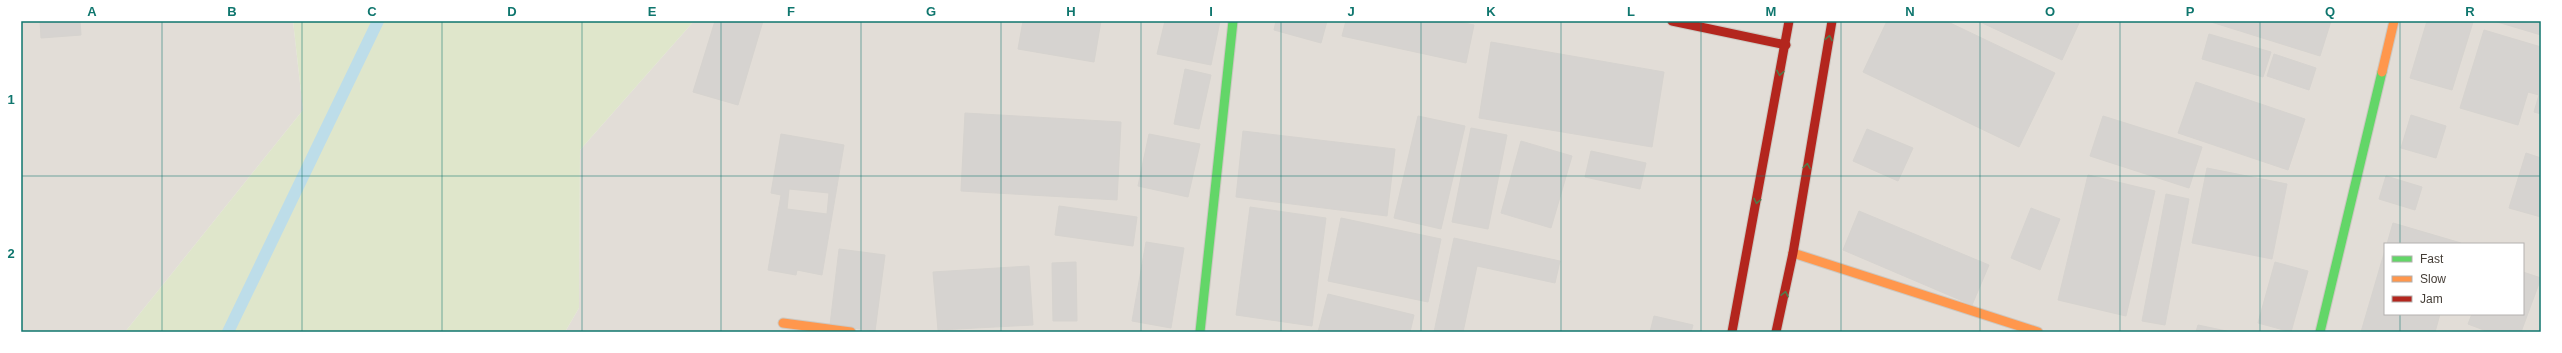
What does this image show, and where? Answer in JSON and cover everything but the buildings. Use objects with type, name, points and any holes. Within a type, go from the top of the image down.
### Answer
[{"type":"street","points":[[1200,332],[1233,21]]},
{"type":"street","points":[[1672,21],[1786,45]]},
{"type":"street","points":[[1732,332],[1790,21]]},
{"type":"street","points":[[1776,332],[1793,253],[1832,21]]},
{"type":"street","points":[[2320,332],[2394,21]]},
{"type":"street","points":[[1793,253],[2038,332]]},
{"type":"street","points":[[783,323],[851,332]]},
{"type":"shaded area","points":[[21,21],[293,21],[303,110],[125,332],[21,332]]},
{"type":"shaded area","points":[[694,21],[2541,21],[2541,332],[565,332],[579,308],[580,150]]},
{"type":"green space","points":[[293,21],[694,21],[580,150],[579,308],[565,332],[125,332],[303,110]]},
{"type":"waterway","points":[[228,332],[378,21]]},
{"type":"traffic: fast","points":[[1200,332],[1233,21]]},
{"type":"traffic: fast","points":[[2320,332],[2382,72]]},
{"type":"traffic: slow","points":[[2382,72],[2394,21]]},
{"type":"traffic: slow","points":[[1793,253],[2038,332]]},
{"type":"traffic: slow","points":[[783,323],[851,332]]},
{"type":"traffic: jam","points":[[1672,21],[1786,45]]},
{"type":"traffic: jam","points":[[1732,332],[1789,21]]},
{"type":"traffic: jam","points":[[1776,332],[1793,253],[1832,21]]}]
